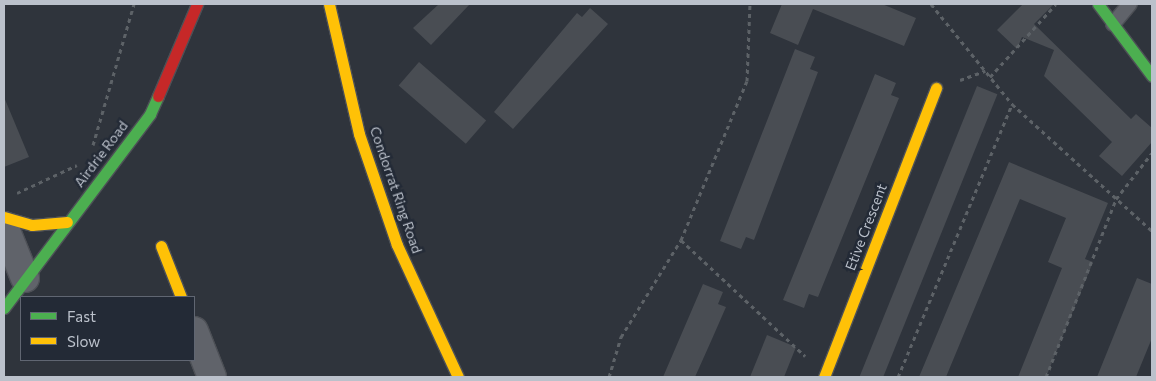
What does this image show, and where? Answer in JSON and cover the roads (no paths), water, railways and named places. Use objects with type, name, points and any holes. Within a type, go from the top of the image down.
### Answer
[{"type":"street","name":"Airdrie Road","points":[[4,308],[150,114],[197,4]]},
{"type":"street","name":"Condorrat Ring Road","points":[[329,4],[359,134],[397,245],[458,377]]},
{"type":"street","points":[[1098,4],[1152,76]]},
{"type":"street","name":"Etive Crescent","points":[[825,376],[936,88]]},
{"type":"street","points":[[4,218],[32,225],[67,222]]},
{"type":"street","points":[[4,226],[26,278]]},
{"type":"street","points":[[161,246],[181,296]]},
{"type":"street","points":[[195,333],[212,377]]},
{"type":"lane","points":[[1113,24],[1130,4]]}]
